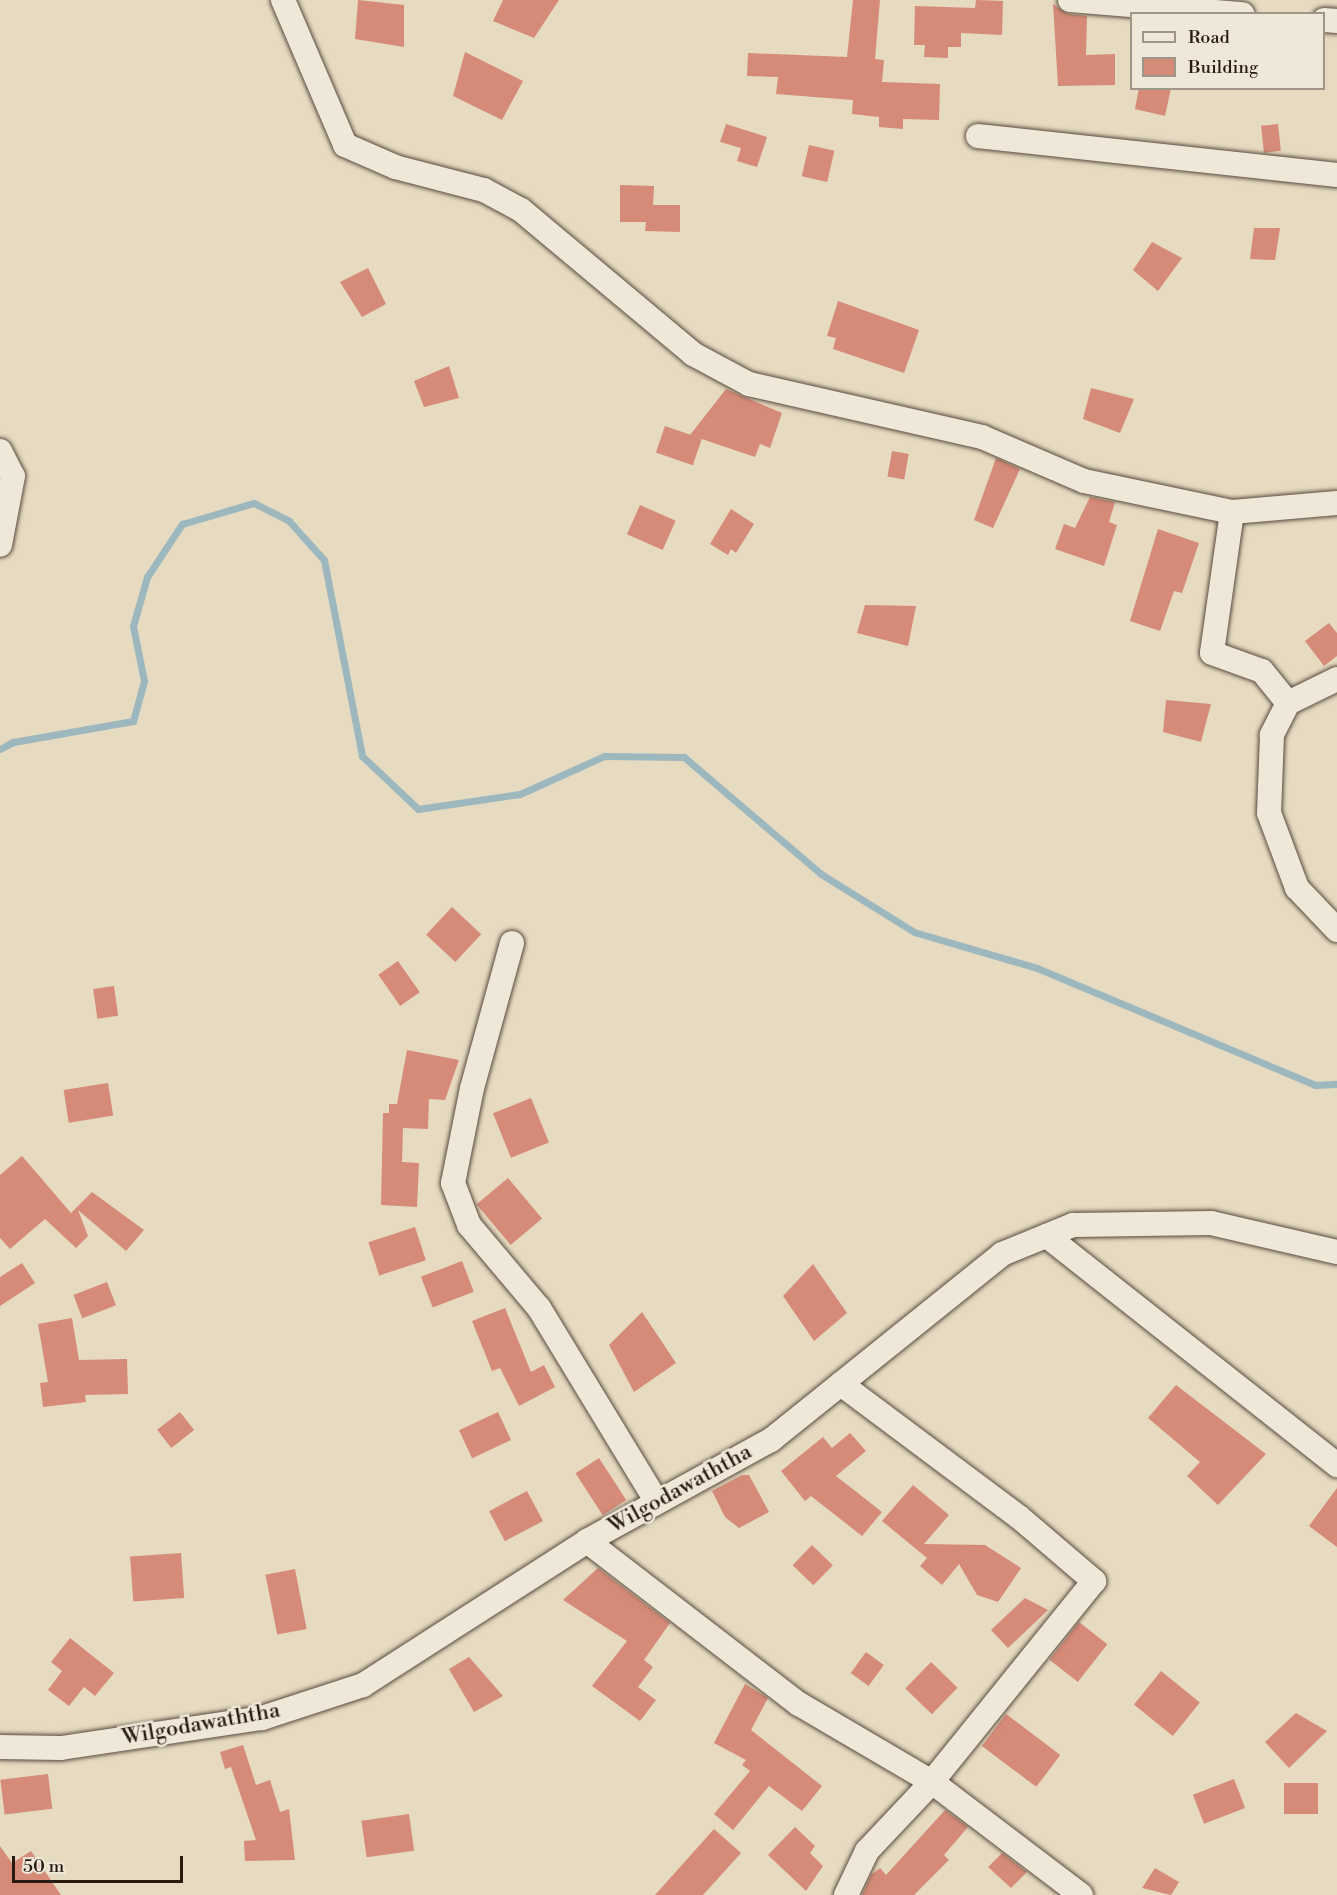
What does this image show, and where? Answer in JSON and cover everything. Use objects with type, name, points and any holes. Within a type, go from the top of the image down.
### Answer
[{"type":"street","points":[[283,0],[345,145],[395,167],[484,190],[521,210],[693,354],[749,384],[982,437],[1084,481],[1233,512],[1337,503]]},
{"type":"street","points":[[1070,0],[1217,12]]},
{"type":"street","points":[[978,136],[1337,175]]},
{"type":"street","points":[[0,451],[12,476],[0,545]]},
{"type":"street","points":[[1233,512],[1212,652],[1262,671],[1288,703]]},
{"type":"street","points":[[1337,679],[1288,703],[1272,735],[1269,813],[1297,888],[1337,930]]},
{"type":"street","points":[[513,943],[472,1088],[453,1183],[469,1225],[539,1308],[657,1502]]},
{"type":"street","name":"Wilgodawaththa","points":[[0,1747],[60,1748],[262,1718],[363,1685],[587,1541],[771,1440],[1002,1254],[1073,1225],[1211,1223],[1337,1252]]},
{"type":"street","points":[[1047,1236],[1337,1464]]},
{"type":"street","points":[[841,1384],[1019,1517],[1094,1581],[932,1782],[867,1851],[846,1895]]},
{"type":"street","points":[[587,1541],[799,1704],[932,1782],[1082,1895]]},
{"type":"building","points":[[358,0],[404,5],[404,47],[355,39]]},
{"type":"building","points":[[503,0],[559,0],[534,38],[493,21]]},
{"type":"building","points":[[853,0],[880,0],[875,59],[884,60],[882,82],[940,84],[939,120],[903,119],[903,129],[879,127],[879,117],[852,114],[853,100],[776,94],[778,77],[747,76],[748,53],[847,57]]},
{"type":"building","points":[[976,0],[1003,1],[1002,35],[961,33],[961,47],[948,47],[948,58],[924,57],[925,45],[914,45],[915,6],[975,8]]},
{"type":"building","points":[[1053,4],[1068,14],[1087,16],[1086,55],[1115,54],[1115,85],[1058,86]]},
{"type":"building","points":[[465,52],[523,81],[502,120],[453,96]]},
{"type":"building","points":[[1139,90],[1171,90],[1165,116],[1135,109]]},
{"type":"building","points":[[726,124],[767,137],[757,167],[737,161],[741,148],[720,142]]},
{"type":"building","points":[[1278,124],[1281,151],[1264,153],[1261,126]]},
{"type":"building","points":[[809,145],[834,151],[827,182],[802,176]]},
{"type":"building","points":[[620,185],[654,186],[653,205],[680,205],[680,232],[645,231],[646,222],[620,222]]},
{"type":"building","points":[[1254,228],[1280,228],[1275,260],[1250,259]]},
{"type":"building","points":[[1152,242],[1182,258],[1158,291],[1133,270]]},
{"type":"building","points":[[368,268],[386,304],[362,317],[340,282]]},
{"type":"building","points":[[838,301],[919,330],[904,373],[833,349],[836,338],[827,336]]},
{"type":"building","points":[[449,366],[459,398],[424,407],[414,381]]},
{"type":"building","points":[[1091,388],[1134,399],[1120,433],[1083,419]]},
{"type":"building","points":[[726,389],[782,413],[770,448],[760,444],[755,457],[690,435]]},
{"type":"building","points":[[665,426],[702,439],[693,465],[656,452]]},
{"type":"building","points":[[892,451],[909,454],[904,480],[887,477]]},
{"type":"building","points":[[996,458],[1020,469],[993,528],[974,520]]},
{"type":"building","points":[[1090,497],[1115,502],[1109,522],[1117,525],[1104,566],[1055,549],[1064,524],[1075,528]]},
{"type":"building","points":[[640,505],[676,521],[663,550],[627,534]]},
{"type":"building","points":[[731,509],[754,524],[736,553],[731,549],[728,555],[710,544]]},
{"type":"building","points":[[1158,529],[1199,543],[1182,593],[1174,591],[1160,631],[1130,621]]},
{"type":"building","points":[[865,605],[916,606],[908,646],[857,633]]},
{"type":"building","points":[[1329,623],[1337,633],[1337,656],[1324,666],[1305,641]]},
{"type":"building","points":[[1166,700],[1211,704],[1201,742],[1163,732]]},
{"type":"building","points":[[452,907],[481,934],[455,962],[426,935]]},
{"type":"building","points":[[398,961],[420,992],[400,1006],[378,975]]},
{"type":"building","points":[[114,986],[118,1016],[97,1019],[93,989]]},
{"type":"building","points":[[407,1050],[459,1060],[445,1100],[429,1099],[428,1129],[403,1128],[402,1162],[419,1163],[417,1207],[381,1205],[383,1113],[389,1113],[389,1104],[397,1104]]},
{"type":"building","points":[[108,1083],[113,1116],[69,1123],[64,1090]]},
{"type":"building","points":[[531,1098],[549,1143],[511,1158],[493,1113]]},
{"type":"building","points":[[22,1156],[71,1213],[92,1192],[144,1230],[126,1251],[78,1210],[88,1236],[76,1248],[45,1219],[10,1249],[0,1238],[0,1175]]},
{"type":"building","points":[[508,1178],[542,1219],[511,1245],[477,1204]]},
{"type":"building","points":[[415,1227],[426,1260],[379,1275],[368,1242]]},
{"type":"building","points":[[462,1261],[474,1292],[433,1308],[421,1277]]},
{"type":"building","points":[[22,1263],[35,1283],[0,1306],[0,1277]]},
{"type":"building","points":[[813,1264],[847,1313],[814,1341],[783,1296]]},
{"type":"building","points":[[107,1282],[116,1305],[82,1318],[73,1295]]},
{"type":"building","points":[[505,1308],[531,1372],[544,1365],[555,1387],[519,1406],[500,1368],[492,1371],[472,1321]]},
{"type":"building","points":[[642,1312],[676,1363],[634,1392],[609,1345]]},
{"type":"building","points":[[72,1318],[79,1360],[127,1359],[128,1394],[85,1395],[86,1402],[43,1407],[40,1383],[48,1382],[38,1324]]},
{"type":"building","points":[[1176,1385],[1266,1454],[1218,1505],[1187,1476],[1200,1462],[1148,1418]]},
{"type":"building","points":[[180,1412],[194,1430],[171,1448],[157,1430]]},
{"type":"building","points":[[498,1412],[511,1440],[472,1458],[459,1430]]},
{"type":"building","points":[[850,1433],[866,1451],[836,1476],[882,1512],[862,1536],[811,1496],[805,1501],[781,1471],[823,1437],[832,1448]]},
{"type":"building","points":[[599,1458],[626,1500],[603,1515],[576,1473]]},
{"type":"building","points":[[742,1475],[749,1475],[769,1512],[739,1528],[725,1517],[712,1491]]},
{"type":"building","points":[[913,1485],[949,1515],[924,1544],[985,1545],[1021,1568],[998,1602],[977,1595],[959,1564],[942,1585],[920,1566],[927,1558],[882,1521]]},
{"type":"building","points":[[1337,1488],[1337,1547],[1309,1526]]},
{"type":"building","points":[[527,1491],[543,1521],[505,1541],[489,1511]]},
{"type":"building","points":[[812,1545],[833,1565],[813,1585],[793,1565]]},
{"type":"building","points":[[181,1553],[184,1598],[133,1601],[130,1557]]},
{"type":"building","points":[[598,1568],[670,1623],[644,1660],[653,1667],[638,1687],[656,1700],[640,1721],[592,1686],[627,1641],[563,1600]]},
{"type":"building","points":[[295,1569],[307,1629],[277,1635],[266,1575]]},
{"type":"building","points":[[1025,1598],[1048,1610],[1008,1648],[991,1630]]},
{"type":"building","points":[[1079,1622],[1107,1644],[1078,1682],[1049,1660]]},
{"type":"building","points":[[70,1638],[114,1673],[95,1696],[84,1687],[69,1706],[48,1690],[62,1671],[51,1662]]},
{"type":"building","points":[[866,1652],[884,1665],[869,1686],[851,1673]]},
{"type":"building","points":[[469,1657],[503,1696],[474,1712],[449,1669]]},
{"type":"building","points":[[931,1662],[958,1688],[932,1714],[905,1689]]},
{"type":"building","points":[[1161,1671],[1200,1702],[1173,1736],[1134,1704]]},
{"type":"building","points":[[745,1684],[768,1698],[751,1730],[822,1786],[802,1811],[769,1786],[733,1830],[714,1814],[750,1771],[742,1765],[746,1760],[714,1743]]},
{"type":"building","points":[[1296,1713],[1327,1731],[1289,1768],[1265,1742]]},
{"type":"building","points":[[1006,1714],[1060,1755],[1036,1787],[982,1746]]},
{"type":"building","points":[[243,1745],[256,1785],[270,1780],[280,1812],[289,1809],[295,1860],[245,1861],[244,1841],[256,1840],[231,1767],[225,1769],[220,1752]]},
{"type":"building","points":[[48,1774],[52,1809],[5,1815],[0,1780]]},
{"type":"building","points":[[1234,1779],[1245,1808],[1204,1824],[1193,1795]]},
{"type":"building","points":[[1284,1783],[1318,1783],[1318,1814],[1284,1814]]},
{"type":"building","points":[[945,1810],[968,1827],[944,1855],[949,1860],[914,1895],[862,1895],[871,1875],[880,1868],[886,1875]]},
{"type":"building","points":[[409,1814],[414,1851],[367,1857],[361,1821]]},
{"type":"building","points":[[795,1827],[815,1846],[810,1853],[823,1866],[806,1891],[768,1855]]},
{"type":"building","points":[[714,1829],[741,1853],[703,1895],[655,1895]]},
{"type":"building","points":[[0,1846],[12,1863],[31,1851],[61,1895],[0,1895]]},
{"type":"building","points":[[1002,1853],[1027,1872],[1011,1888],[988,1867]]},
{"type":"building","points":[[1155,1868],[1179,1882],[1171,1895],[1142,1888]]},
{"type":"waterway","points":[[0,749],[13,742],[133,721],[144,681],[133,626],[147,577],[182,524],[254,503],[289,521],[324,560],[362,756],[418,809],[520,794],[604,756],[684,757],[821,874],[914,932],[1037,968],[1315,1085],[1337,1084]]}]
